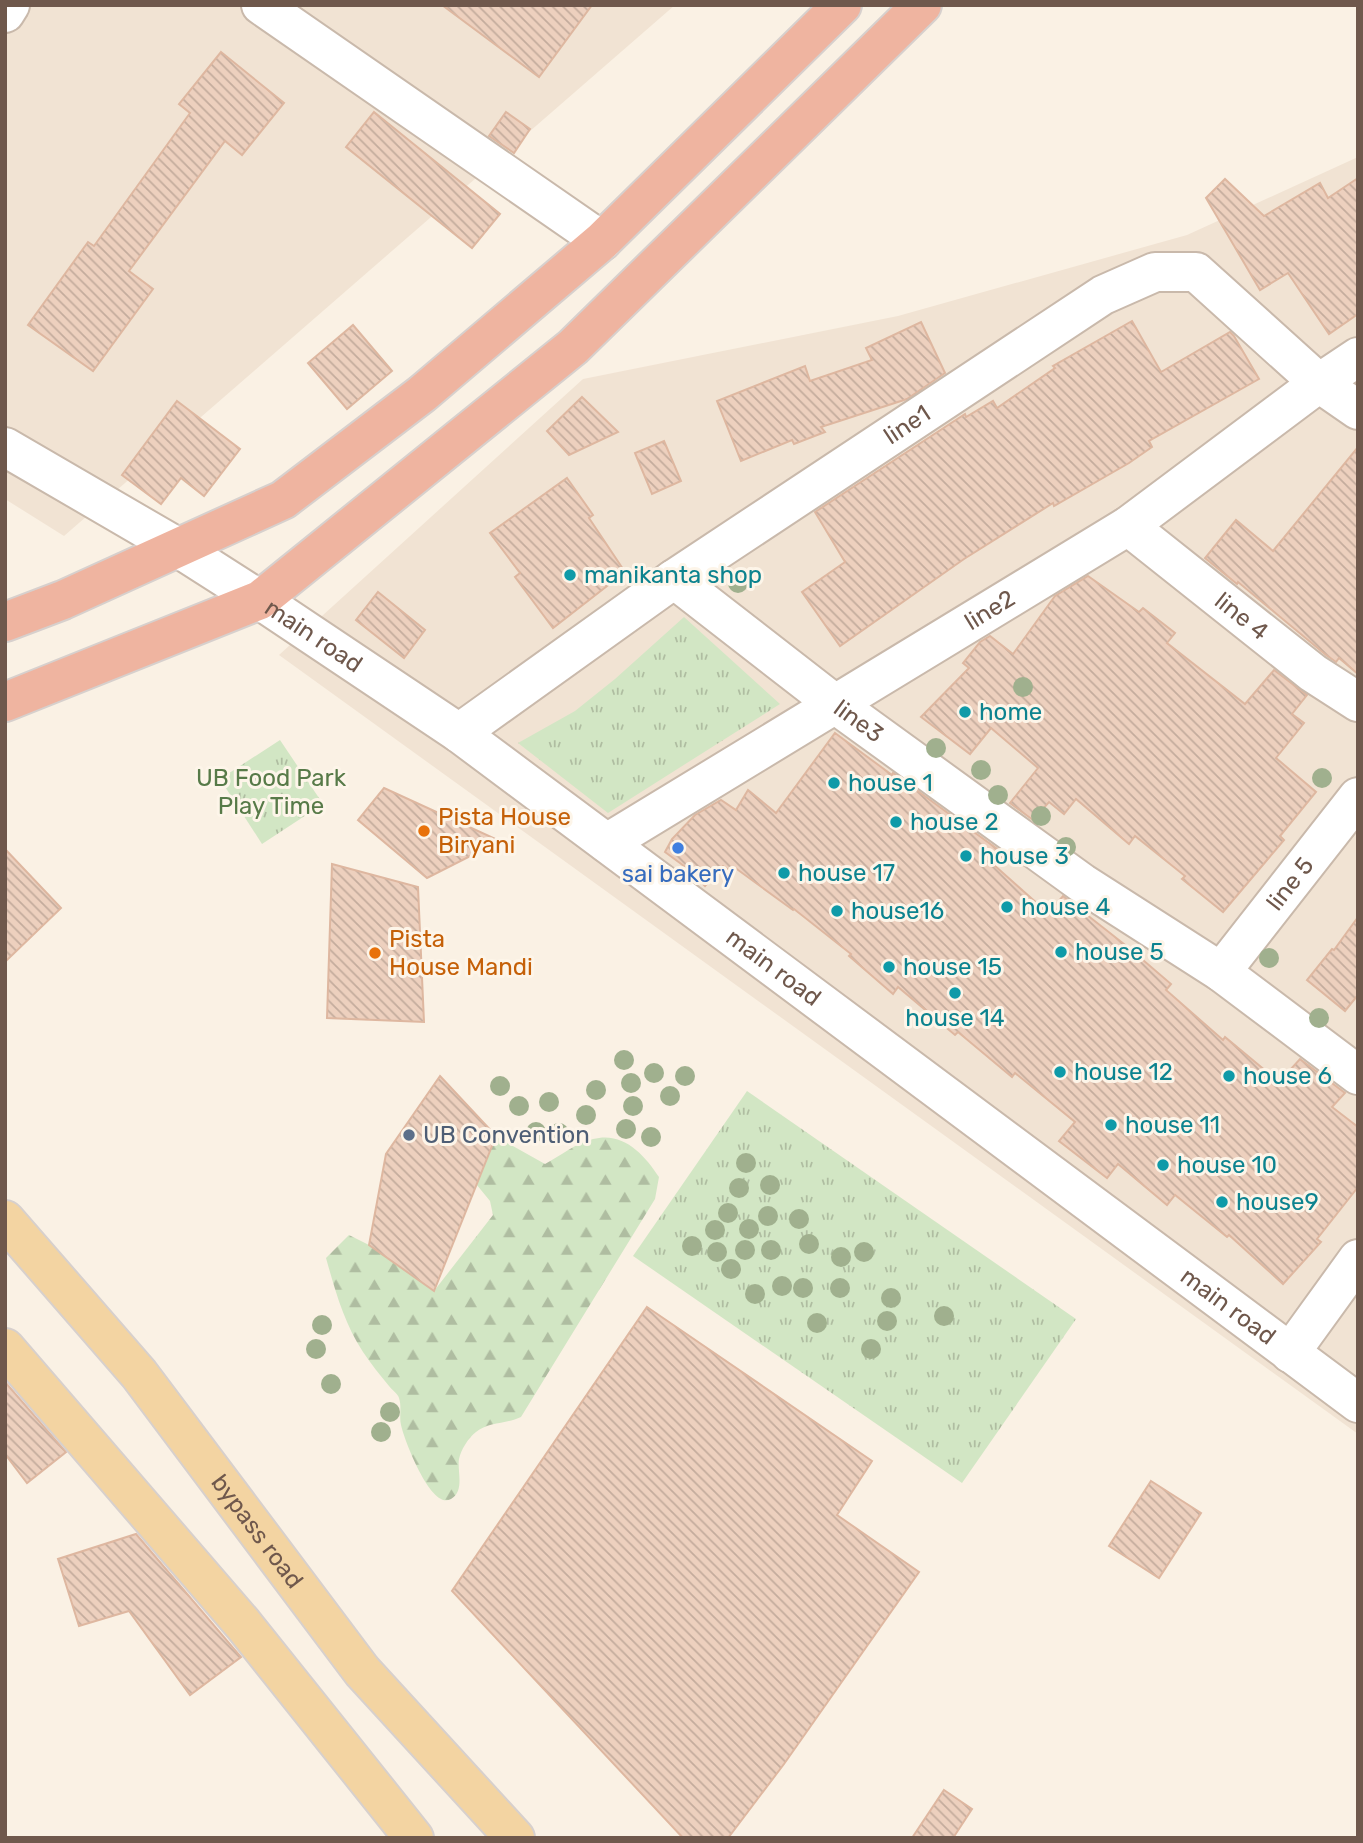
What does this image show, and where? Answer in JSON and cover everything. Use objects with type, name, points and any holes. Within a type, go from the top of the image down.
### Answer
[{"type":"highway","points":[[5,622],[63,600],[283,499],[422,394],[562,277],[842,5]]},
{"type":"highway","points":[[5,702],[260,600],[573,347],[922,5]]},
{"type":"main road","name":"bypass road","points":[[5,1220],[139,1374],[362,1671],[515,1838]]},
{"type":"main road","points":[[5,1348],[243,1624],[415,1838]]},
{"type":"street","points":[[5,13],[10,5]]},
{"type":"street","points":[[261,5],[602,241]]},
{"type":"street","name":"line1","points":[[459,733],[674,579],[1103,295],[1156,272],[1196,272],[1319,383]]},
{"type":"street","points":[[1358,357],[1319,383],[1358,410]]},
{"type":"street","name":"line2","points":[[607,843],[1128,526],[1319,383]]},
{"type":"street","name":"main road","points":[[5,447],[177,547],[459,733],[1358,1404]]},
{"type":"street","name":"line 4","points":[[1128,526],[1313,673],[1358,702]]},
{"type":"street","name":"line3","points":[[674,579],[835,704],[1082,883],[1221,972],[1358,1075]]},
{"type":"street","name":"line 5","points":[[1221,972],[1358,797]]},
{"type":"street","points":[[1290,1353],[1358,1259]]},
{"type":"shaded area","points":[[5,5],[675,5],[64,536],[5,499]]},
{"type":"shaded area","points":[[1358,157],[1358,1434],[279,655],[583,379],[898,316],[1187,235]]},
{"type":"green space","points":[[684,617],[780,704],[608,813],[518,743],[575,711]]},
{"type":"green space","name":"UB Food Park Play Time","points":[[280,740],[323,804],[262,844],[220,779]]},
{"type":"green space","points":[[747,1091],[1076,1319],[962,1483],[633,1256]]},
{"type":"green space","points":[[486,1131],[545,1164],[587,1141],[614,1138],[632,1146],[647,1160],[659,1177],[655,1199],[521,1417],[486,1426],[470,1437],[459,1459],[458,1491],[451,1499],[443,1500],[427,1485],[413,1458],[401,1425],[398,1396],[369,1361],[350,1330],[326,1258],[349,1235],[369,1245],[434,1291],[493,1215],[490,1201],[472,1179]]},
{"type":"building","points":[[442,5],[592,5],[539,77]]},
{"type":"building","points":[[221,52],[284,103],[242,155],[225,141],[129,271],[153,289],[93,371],[28,325],[88,242],[94,246],[190,113],[179,104]]},
{"type":"building","points":[[374,112],[500,214],[472,248],[346,147]]},
{"type":"building","points":[[506,112],[530,129],[514,153],[489,136]]},
{"type":"building","points":[[1358,178],[1358,314],[1329,334],[1288,273],[1260,290],[1206,198],[1225,179],[1264,216],[1320,183],[1328,198]]},
{"type":"building","points":[[1132,321],[1161,372],[1230,332],[1259,379],[1149,441],[1152,447],[1129,463],[1054,506],[1053,503],[964,559],[840,646],[802,592],[845,562],[815,512],[965,414],[966,417],[993,401],[997,408],[1055,368],[1053,366]]},
{"type":"building","points":[[921,322],[945,373],[907,399],[821,427],[825,432],[794,444],[792,440],[741,461],[717,401],[805,366],[810,381],[872,360],[866,348]]},
{"type":"building","points":[[353,325],[392,371],[347,409],[308,363]]},
{"type":"building","points":[[582,397],[618,432],[569,455],[547,431]]},
{"type":"building","points":[[177,401],[240,449],[204,496],[181,478],[161,504],[122,475]]},
{"type":"building","points":[[664,441],[681,481],[652,494],[635,453]]},
{"type":"building","points":[[1358,447],[1358,674],[1339,658],[1336,662],[1326,655],[1205,558],[1236,520],[1273,551]]},
{"type":"building","points":[[567,478],[593,515],[589,518],[625,572],[553,628],[515,577],[520,573],[490,533]]},
{"type":"building","points":[[1088,576],[1139,612],[1143,608],[1175,633],[1167,643],[1245,704],[1274,670],[1307,695],[1292,714],[1304,723],[1276,758],[1316,792],[1280,836],[1284,840],[1223,912],[1182,879],[1185,876],[1135,836],[1129,844],[1076,799],[1064,814],[1049,802],[1033,820],[1010,803],[1038,768],[991,728],[970,754],[921,717],[969,668],[963,663],[980,642],[990,636],[1013,654],[1055,596]]},
{"type":"building","points":[[378,592],[425,630],[404,658],[356,620]]},
{"type":"building","points":[[835,733],[1004,854],[994,865],[1048,913],[1063,896],[1171,984],[1166,990],[1223,1040],[1225,1037],[1279,1082],[1300,1059],[1345,1093],[1332,1107],[1358,1127],[1358,1187],[1317,1239],[1321,1242],[1283,1284],[1229,1235],[1227,1237],[1175,1195],[1167,1205],[1118,1164],[1107,1178],[1059,1141],[1075,1122],[1015,1073],[1012,1077],[958,1032],[955,1035],[898,987],[893,994],[849,956],[851,954],[734,867],[730,871],[723,866],[705,886],[665,852],[672,839],[695,815],[721,800],[736,810],[748,790],[776,813]]},
{"type":"building","name":"Pista House Biryani","points":[[384,788],[500,841],[427,878],[358,820]]},
{"type":"building","points":[[5,849],[61,908],[5,962]]},
{"type":"building","name":"Pista House Mandi","points":[[332,864],[418,887],[424,1022],[327,1018]]},
{"type":"building","points":[[1358,917],[1358,995],[1345,1011],[1307,980],[1332,949],[1334,950]]},
{"type":"building","points":[[440,1076],[496,1136],[434,1291],[369,1245],[386,1154]]},
{"type":"building","points":[[647,1307],[872,1461],[837,1515],[919,1572],[784,1764],[728,1838],[683,1838],[452,1591]]},
{"type":"building","points":[[5,1382],[66,1452],[27,1483],[5,1454]]},
{"type":"building","points":[[1151,1481],[1201,1513],[1159,1578],[1109,1546]]},
{"type":"building","points":[[136,1534],[241,1657],[190,1695],[129,1611],[79,1626],[58,1559]]},
{"type":"building","points":[[944,1790],[972,1809],[953,1838],[912,1838]]},
{"type":"place","name":"manikanta shop","points":[[570,575]]},
{"type":"place","name":"home","points":[[965,712]]},
{"type":"place","name":"house 1","points":[[834,783]]},
{"type":"place","name":"house 2","points":[[896,822]]},
{"type":"place","name":"Pista House Biryani","points":[[424,831]]},
{"type":"place","name":"sai bakery","points":[[678,848]]},
{"type":"place","name":"house 3","points":[[966,856]]},
{"type":"place","name":"house 17","points":[[784,873]]},
{"type":"place","name":"house 4","points":[[1007,907]]},
{"type":"place","name":"house16","points":[[837,911]]},
{"type":"place","name":"house 5","points":[[1061,952]]},
{"type":"place","name":"Pista House Mandi","points":[[375,953]]},
{"type":"place","name":"house 15","points":[[889,967]]},
{"type":"place","name":"house 14","points":[[955,993]]},
{"type":"place","name":"house 12","points":[[1060,1072]]},
{"type":"place","name":"house 6","points":[[1229,1076]]},
{"type":"place","name":"house 11","points":[[1111,1125]]},
{"type":"place","name":"UB Convention","points":[[409,1135]]},
{"type":"place","name":"house 10","points":[[1163,1165]]},
{"type":"place","name":"house9","points":[[1222,1202]]}]
